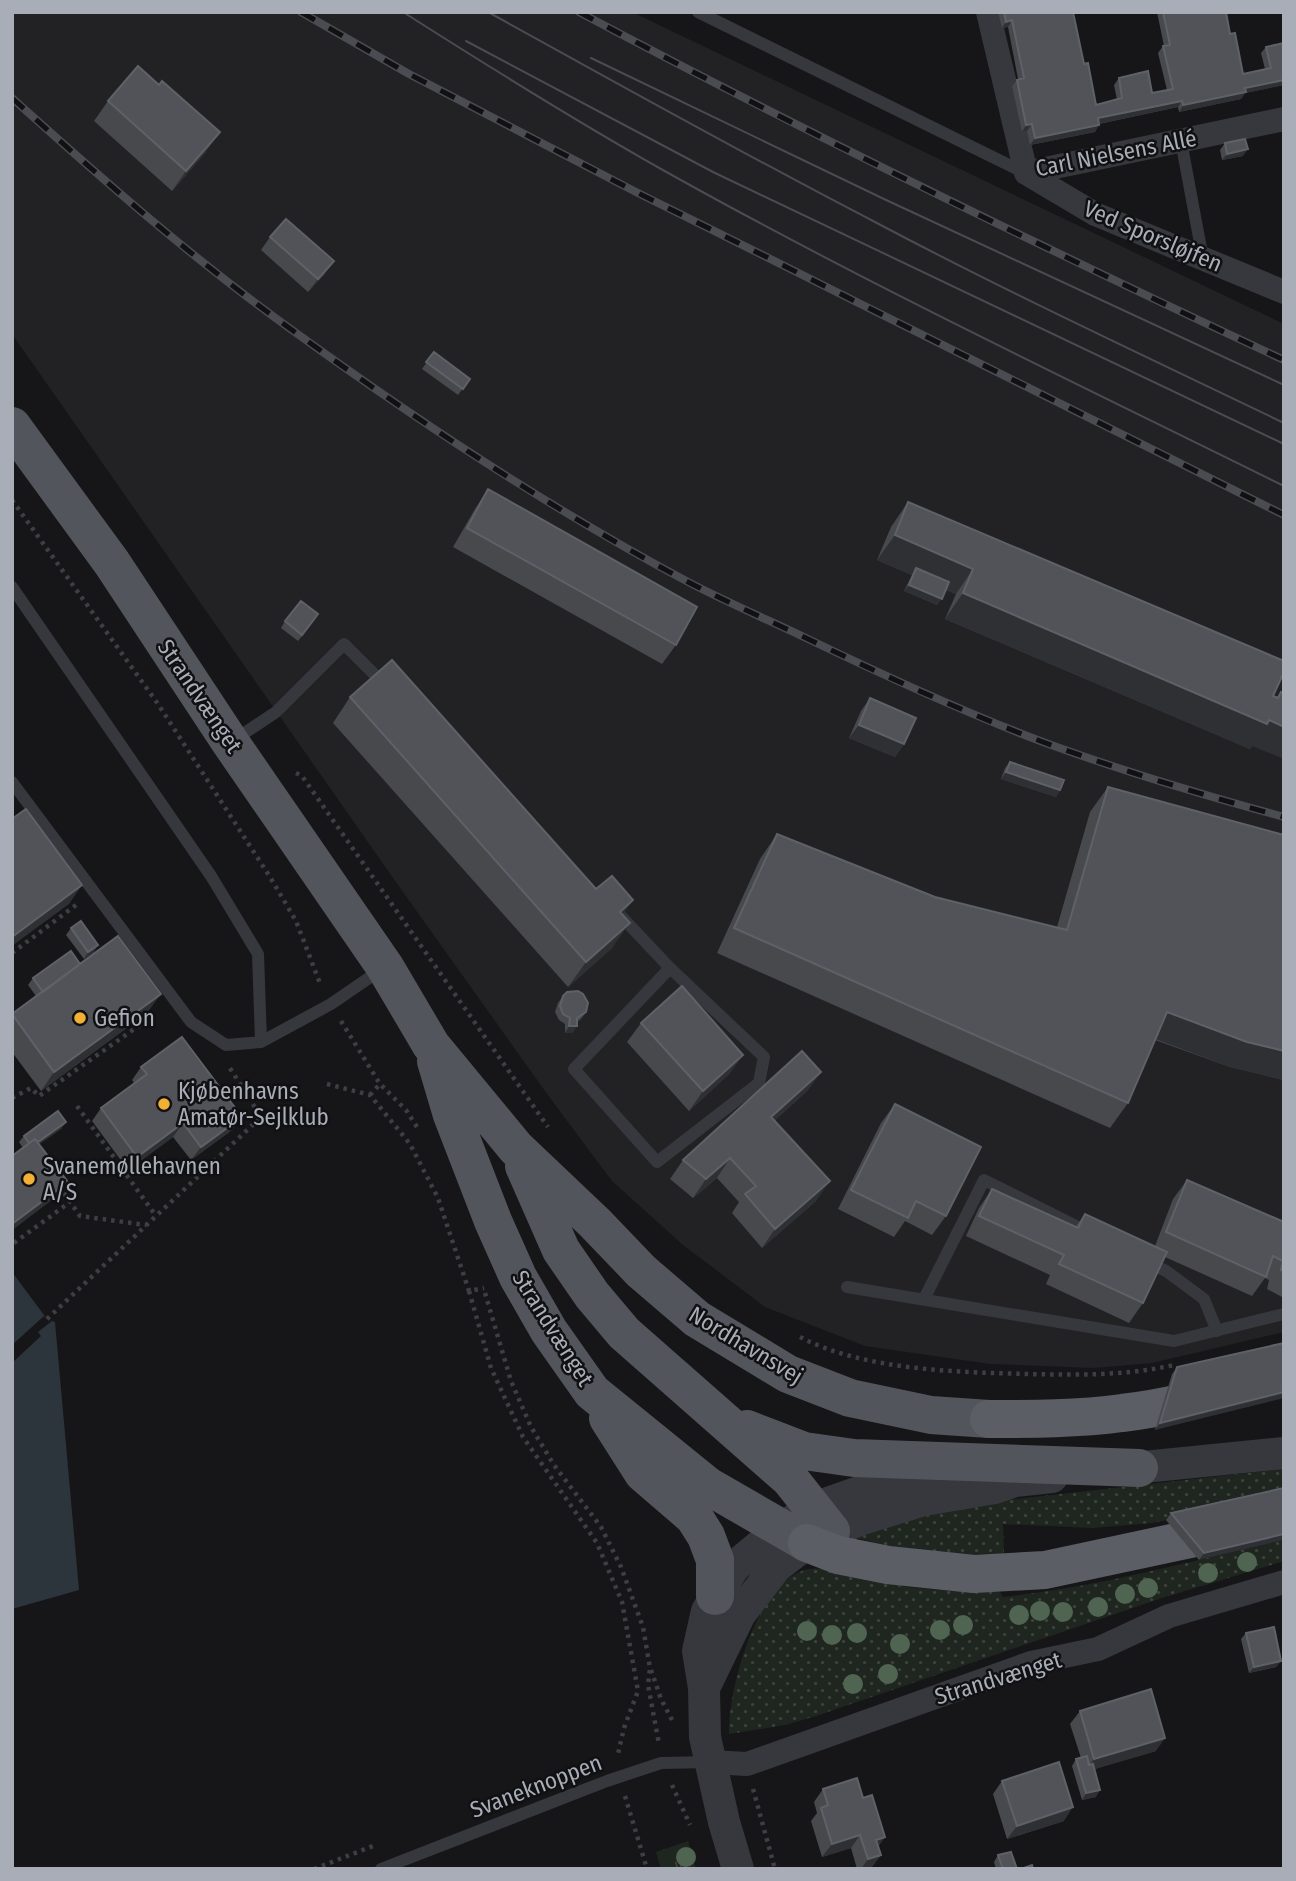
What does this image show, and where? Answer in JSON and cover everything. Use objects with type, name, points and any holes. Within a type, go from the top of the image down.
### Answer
[{"type":"highway","name":"Nordhavnsvej","points":[[989,1419],[1037,1420],[1124,1413],[1192,1400],[1284,1376]]},
{"type":"highway","points":[[808,1528],[838,1555],[888,1565],[974,1574],[1045,1570],[1284,1519]]},
{"type":"main road","name":"Strandvænget","points":[[12,426],[112,563],[384,967],[431,1045],[516,1148]]},
{"type":"main road","name":"Strandvænget","points":[[431,1045],[452,1115],[518,1277],[549,1331],[592,1392],[708,1486],[808,1528]]},
{"type":"main road","name":"Nordhavnsvej","points":[[516,1148],[641,1271],[697,1319],[788,1374],[850,1398],[932,1415],[989,1419]]},
{"type":"main road","points":[[516,1148],[561,1250],[592,1295],[624,1333],[790,1479],[808,1528]]},
{"type":"main road","points":[[549,1331],[592,1295],[641,1271]]},
{"type":"main road","points":[[592,1392],[643,1473],[694,1517],[706,1536],[715,1560],[715,1597]]},
{"type":"main road","points":[[720,1419],[804,1451],[854,1458],[1139,1468]]},
{"type":"street","name":"Carl Nielsens Allé","points":[[988,12],[1026,173],[1284,119]]},
{"type":"street","name":"Ved Sporsløjfen","points":[[1026,173],[1095,214],[1284,292]]},
{"type":"street","points":[[738,1869],[724,1822],[705,1737],[704,1688],[698,1651],[707,1611],[734,1567],[808,1528],[879,1485],[940,1476],[1015,1481],[1284,1453]]},
{"type":"street","points":[[704,1688],[740,1614],[808,1528]]},
{"type":"street","name":"Strandvænget","points":[[710,1762],[747,1763],[1031,1663],[1098,1649],[1169,1616],[1284,1582]]},
{"type":"lane","points":[[698,12],[1026,173]]},
{"type":"lane","points":[[1181,141],[1203,259]]},
{"type":"lane","points":[[12,587],[211,876],[258,954],[261,1042]]},
{"type":"lane","points":[[230,742],[276,712],[344,644],[393,694]]},
{"type":"lane","points":[[12,782],[191,1022],[226,1045],[261,1042],[331,1004],[384,967]]},
{"type":"lane","points":[[607,903],[670,968],[764,1057],[759,1083],[657,1162],[575,1069],[670,968]]},
{"type":"lane","points":[[924,1299],[984,1180],[1105,1241]]},
{"type":"lane","points":[[1130,1253],[1166,1271],[1204,1299],[1217,1331]]},
{"type":"lane","points":[[847,1287],[1174,1341],[1284,1314]]},
{"type":"lane","name":"Svaneknoppen","points":[[381,1869],[607,1781],[661,1763],[710,1762]]},
{"type":"path","points":[[12,500],[158,704],[270,877],[296,921],[316,975],[331,1004],[380,1084],[370,1095]]},
{"type":"path","points":[[290,771],[302,776],[553,1133]]},
{"type":"path","points":[[12,953],[94,892]]},
{"type":"path","points":[[12,1098],[31,1088],[39,1096],[174,1000]]},
{"type":"path","points":[[47,1320],[261,1117],[211,1037]]},
{"type":"path","points":[[327,1084],[370,1095],[410,1143],[438,1198],[491,1368],[523,1437],[597,1543],[622,1602],[638,1691],[624,1728],[618,1763]]},
{"type":"path","points":[[77,1106],[156,1216]]},
{"type":"path","points":[[57,1182],[80,1216],[147,1226]]},
{"type":"path","points":[[14,1243],[70,1202]]},
{"type":"path","points":[[469,1291],[484,1288],[511,1381],[531,1427],[554,1465],[601,1527],[621,1567],[643,1627],[650,1668],[661,1699],[674,1723]]},
{"type":"path","points":[[794,1334],[865,1360],[923,1368],[1067,1374],[1145,1371],[1184,1363]]},
{"type":"path","points":[[650,1668],[648,1685],[661,1763],[693,1830]]},
{"type":"path","points":[[747,1763],[775,1869]]},
{"type":"path","points":[[623,1789],[646,1869]]},
{"type":"shaded area","points":[[12,12],[632,12],[1284,324],[1284,1332],[1152,1363],[1094,1368],[990,1364],[865,1346],[765,1307],[683,1245],[612,1181],[398,885],[12,334]]},
{"type":"shaded area","points":[[12,1272],[47,1319],[55,1322],[79,1590],[12,1609]]},
{"type":"green space","points":[[1284,1469],[1284,1495],[1152,1523],[1093,1528],[1003,1524],[1004,1555],[917,1553],[857,1538],[897,1521],[1007,1500]]},
{"type":"green space","points":[[1284,1540],[1284,1561],[1162,1598],[816,1716],[785,1725],[729,1734],[734,1691],[749,1638],[774,1592],[791,1577],[809,1569],[844,1572],[909,1587],[1000,1592],[1003,1597],[1109,1580]]},
{"type":"green space","points":[[688,1841],[696,1869],[661,1869],[656,1852]]},
{"type":"pier","points":[[44,1316],[52,1321],[38,1332],[41,1336],[12,1363],[12,1345]]},
{"type":"building","points":[[1004,12],[1073,12],[1084,64],[1088,63],[1096,105],[1122,98],[1119,78],[1148,71],[1152,93],[1173,89],[1163,46],[1170,45],[1163,12],[1226,12],[1230,34],[1235,33],[1243,74],[1271,68],[1266,47],[1284,43],[1284,80],[1245,88],[1246,92],[1183,105],[1182,101],[1098,118],[1099,125],[1035,138],[1032,124],[1026,125],[1017,80],[1024,78],[1012,20],[1006,22]]},
{"type":"building","points":[[138,66],[159,85],[162,81],[220,132],[186,171],[108,101]]},
{"type":"building","points":[[1245,139],[1248,149],[1227,154],[1225,143]]},
{"type":"building","points":[[286,219],[334,261],[318,279],[270,237]]},
{"type":"building","points":[[434,352],[470,379],[463,389],[426,362]]},
{"type":"building","points":[[488,489],[697,607],[676,645],[467,528]]},
{"type":"building","points":[[908,502],[1284,661],[1284,672],[1273,696],[1278,698],[1281,692],[1284,693],[1284,727],[1269,720],[1267,724],[963,593],[973,569],[895,535]]},
{"type":"building","points":[[916,568],[949,582],[942,599],[909,585]]},
{"type":"building","points":[[301,601],[318,614],[302,635],[285,621]]},
{"type":"building","points":[[392,660],[596,889],[612,876],[633,900],[620,912],[630,923],[586,962],[350,697]]},
{"type":"building","points":[[870,698],[916,718],[904,744],[859,725]]},
{"type":"building","points":[[1010,762],[1064,780],[1060,790],[1006,772]]},
{"type":"building","points":[[1108,787],[1284,835],[1284,1051],[1247,1042],[1167,1012],[1128,1103],[734,928],[777,834],[935,897],[1067,930]]},
{"type":"building","points":[[26,809],[82,885],[12,937],[12,819]]},
{"type":"building","points":[[81,921],[98,945],[88,952],[71,928]]},
{"type":"building","name":"Gefion","points":[[118,936],[161,994],[54,1072],[12,1014]]},
{"type":"building","points":[[71,951],[80,964],[43,992],[33,978]]},
{"type":"building","points":[[682,986],[743,1055],[703,1091],[641,1023]]},
{"type":"building","points":[[578,991],[588,1003],[586,1012],[577,1018],[577,1026],[569,1026],[570,1018],[563,1014],[560,1006],[567,992]]},
{"type":"building","name":"Kjøbenhavns Amatør-Sejlklub","points":[[182,1037],[242,1117],[201,1147],[183,1123],[137,1157],[101,1108],[147,1074],[141,1067]]},
{"type":"building","points":[[802,1051],[821,1072],[771,1117],[830,1181],[775,1229],[745,1194],[756,1186],[730,1158],[706,1179],[683,1160]]},
{"type":"building","points":[[895,1104],[981,1147],[946,1216],[916,1201],[908,1218],[851,1190]]},
{"type":"building","points":[[58,1111],[66,1122],[38,1142],[35,1139],[29,1143],[24,1136]]},
{"type":"building","name":"Svanemøllehavnen A/S","points":[[35,1139],[68,1182],[12,1224],[12,1156]]},
{"type":"building","points":[[1187,1180],[1284,1222],[1284,1271],[1281,1270],[1283,1261],[1273,1256],[1266,1277],[1166,1232]]},
{"type":"building","points":[[992,1189],[1078,1228],[1085,1214],[1167,1252],[1143,1303],[1059,1264],[1064,1255],[979,1216]]},
{"type":"building","points":[[1284,1343],[1284,1392],[1160,1423],[1177,1367]]},
{"type":"building","points":[[1284,1488],[1284,1534],[1204,1553],[1171,1513]]},
{"type":"building","points":[[1274,1627],[1281,1661],[1254,1667],[1246,1633]]},
{"type":"building","points":[[1151,1689],[1165,1738],[1094,1759],[1080,1711]]},
{"type":"building","points":[[1087,1756],[1089,1765],[1093,1764],[1100,1790],[1086,1793],[1076,1759]]},
{"type":"building","points":[[1059,1762],[1073,1807],[1017,1826],[1002,1781]]},
{"type":"building","points":[[857,1778],[863,1798],[872,1795],[885,1837],[876,1840],[881,1855],[868,1859],[860,1835],[832,1844],[821,1808],[828,1805],[823,1789]]},
{"type":"building","points":[[1011,1852],[1017,1869],[1003,1869],[998,1855]]},
{"type":"tram line","points":[[403,12],[574,119],[754,220],[980,336],[1284,486]]},
{"type":"tram line","points":[[488,12],[826,197],[1078,324],[1284,423]]},
{"type":"tram line","points":[[466,41],[713,172],[1284,444]]},
{"type":"tram line","points":[[591,58],[884,199],[1284,385]]},
{"type":"railway","points":[[301,12],[409,74],[636,192],[1284,515]]},
{"type":"railway","points":[[579,12],[753,103],[929,190],[1284,360]]},
{"type":"railway","points":[[12,98],[149,218],[292,330],[487,464],[640,556],[734,605],[983,718],[1103,763],[1284,817]]},
{"type":"place","name":"Gefion","points":[[80,1018]]},
{"type":"place","name":"Kjøbenhavns Amatør-Sejlklub","points":[[164,1104]]},
{"type":"place","name":"Svanemøllehavnen A/S","points":[[29,1179]]}]
